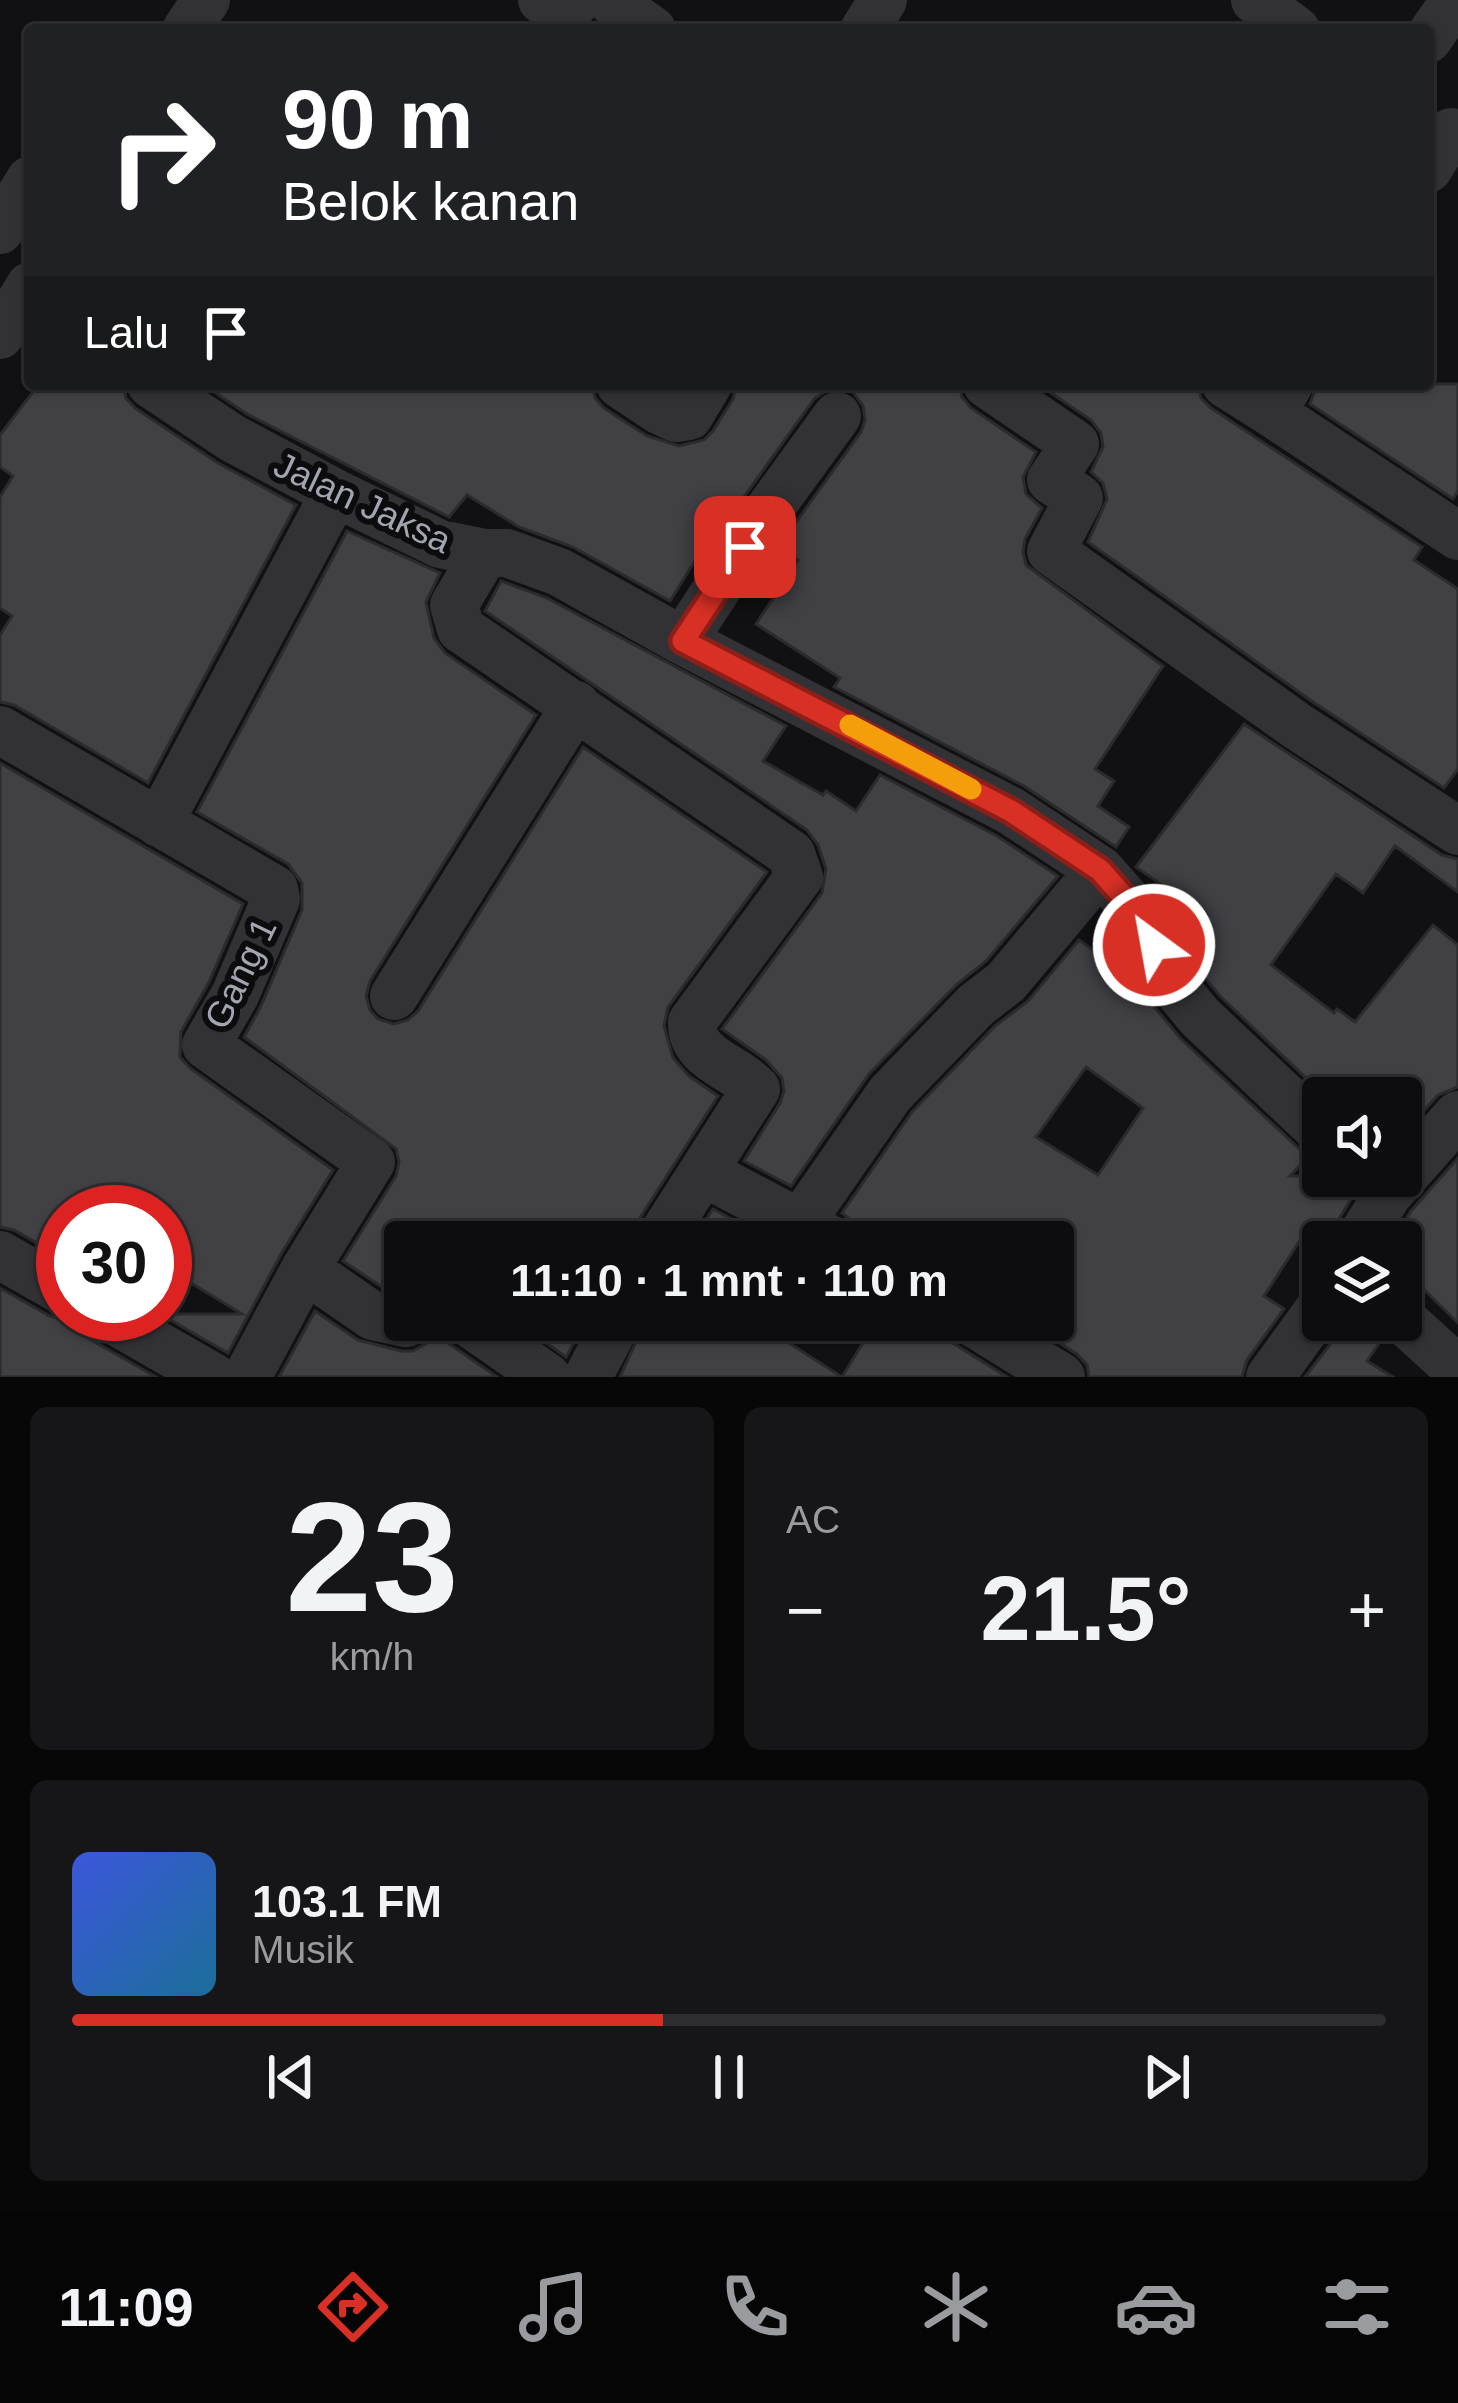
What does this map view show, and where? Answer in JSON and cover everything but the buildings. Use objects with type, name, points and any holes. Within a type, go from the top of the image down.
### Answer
[{"type":"street","points":[[542,0],[567,14],[576,0]]},
{"type":"street","points":[[610,0],[644,24]]},
{"type":"street","points":[[1255,0],[1288,24]]},
{"type":"street","points":[[1434,30],[1455,0]]},
{"type":"street","points":[[0,230],[24,190]]},
{"type":"street","name":"Jalan Jaksa","points":[[161,390],[232,439],[335,493],[440,544],[507,553],[559,572],[1011,811],[1100,870],[1145,921],[1161,970],[1200,1017],[1302,1113]]},
{"type":"street","points":[[630,390],[676,418],[688,416],[704,390]]},
{"type":"street","points":[[996,390],[1075,444],[1051,480],[1079,498],[1051,551],[1298,726],[1458,831]]},
{"type":"street","points":[[1248,390],[1281,399],[1458,536]]},
{"type":"street","points":[[683,641],[837,416]]},
{"type":"street","points":[[159,823],[335,493]]},
{"type":"street","points":[[485,553],[454,605],[461,629],[791,854],[798,864],[799,877],[692,1022],[692,1037],[702,1051],[756,1089],[672,1221]]},
{"type":"street","points":[[394,996],[576,705]]},
{"type":"street","name":"Gang 1","points":[[0,730],[274,889],[276,899],[235,994],[206,1045],[371,1162],[305,1269]]},
{"type":"street","points":[[824,1221],[890,1094],[976,1005],[1006,982],[1100,870]]},
{"type":"street","points":[[1422,1146],[1458,1115]]},
{"type":"street","points":[[703,1172],[797,1221]]},
{"type":"street","points":[[0,1255],[36,1276]]},
{"type":"street","points":[[247,1377],[305,1269],[373,1316],[384,1318]]},
{"type":"street","points":[[1270,1377],[1302,1333]]},
{"type":"street","points":[[1422,1337],[1458,1370]]},
{"type":"street","points":[[150,1341],[212,1377]]},
{"type":"street","points":[[495,1341],[547,1377]]},
{"type":"street","points":[[588,1377],[607,1341]]},
{"type":"street","points":[[1003,1341],[1061,1377]]},
{"type":"slow traffic","points":[[850,725],[971,789]]},
{"type":"route","points":[[745,547],[683,641],[1011,811],[1100,870],[1145,921],[1154,945]]}]
